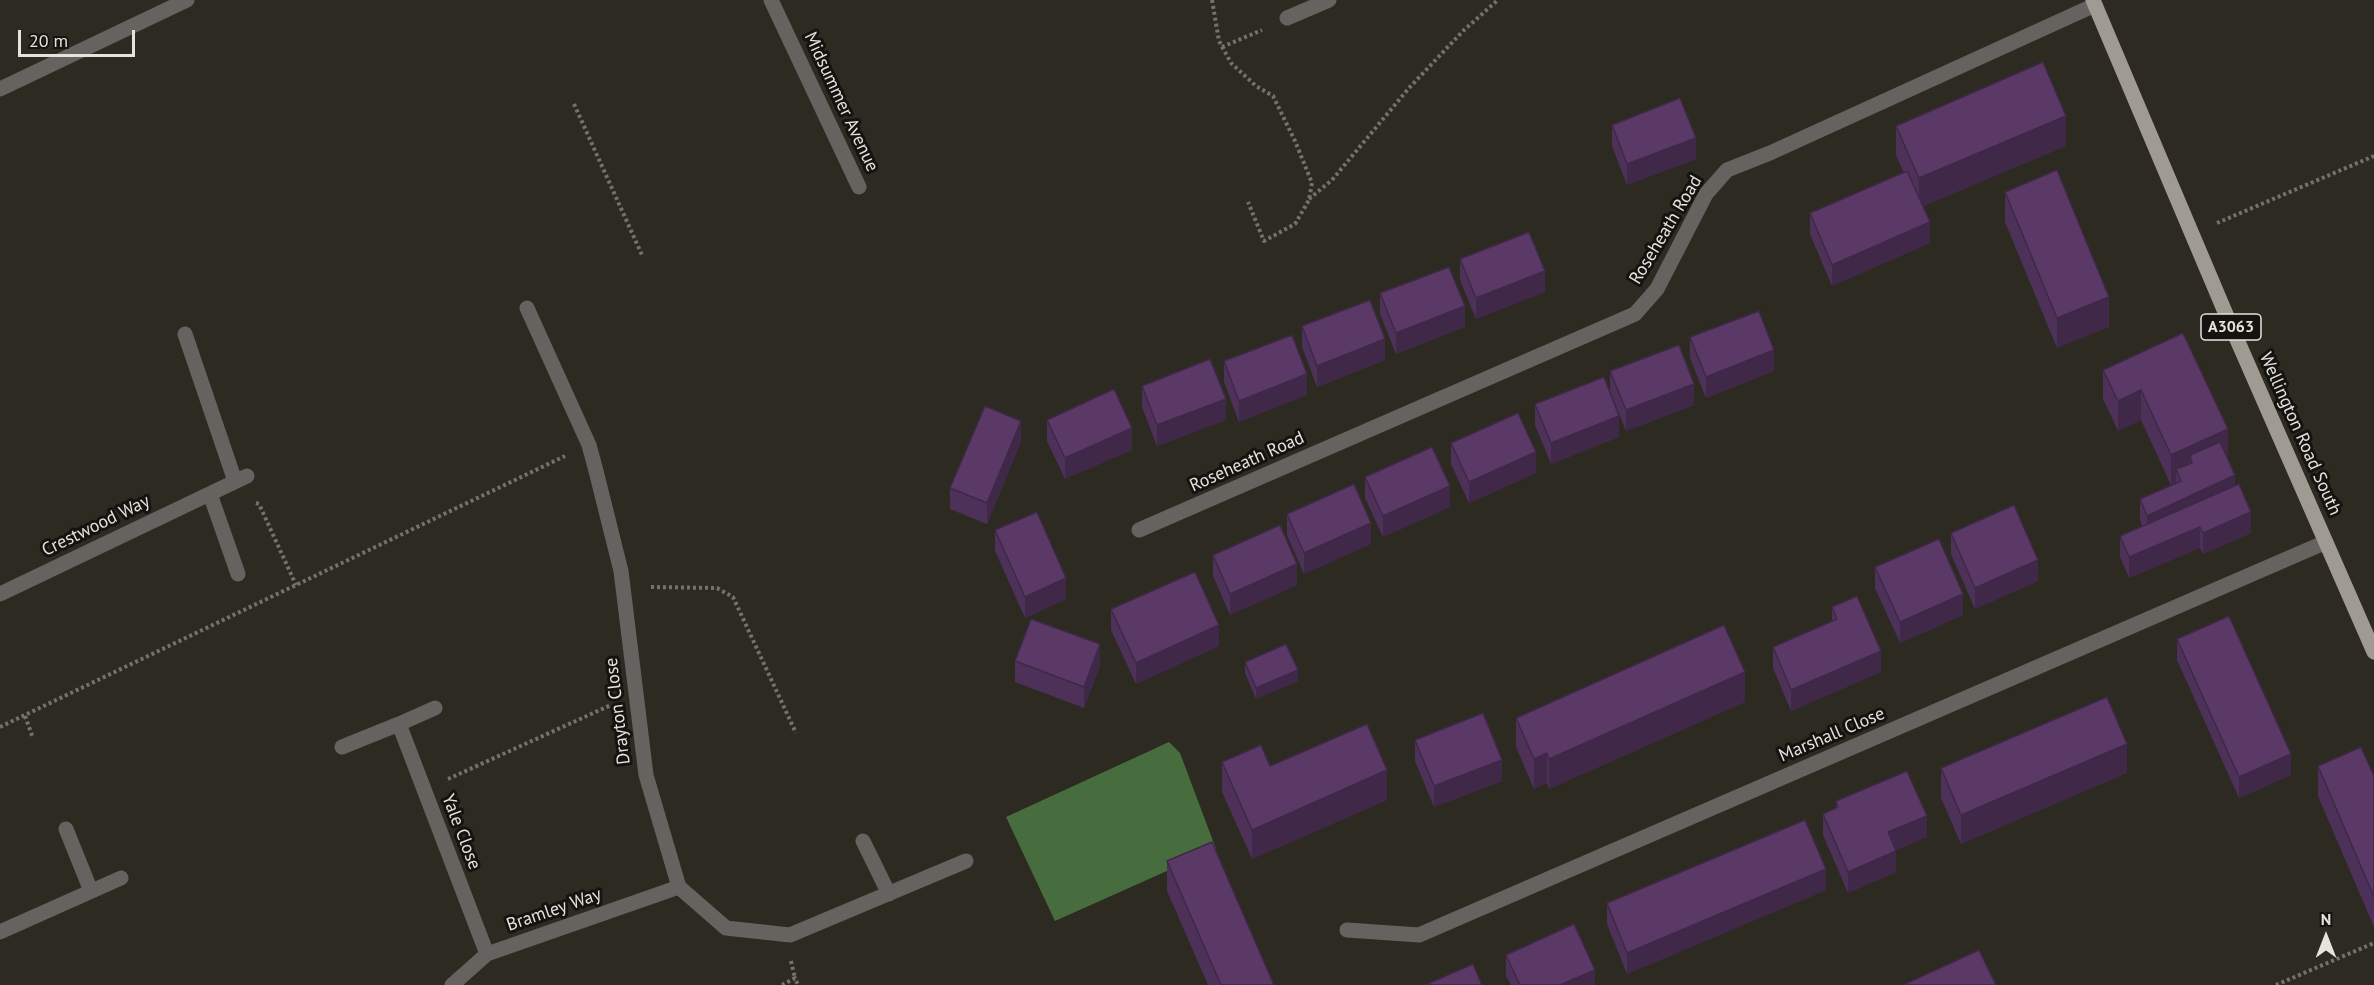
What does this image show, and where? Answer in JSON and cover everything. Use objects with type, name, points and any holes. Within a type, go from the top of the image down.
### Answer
[{"type":"main road","name":"Wellington Road South","points":[[2094,3],[2374,652]]},
{"type":"street","points":[[0,89],[187,0]]},
{"type":"street","name":"Midsummer Avenue","points":[[771,0],[859,187]]},
{"type":"street","points":[[1287,18],[1329,0]]},
{"type":"street","name":"Roseheath Road","points":[[1139,530],[1635,314],[1657,290],[1706,194],[1727,170],[1770,153],[2094,3]]},
{"type":"street","name":"Drayton Close","points":[[527,308],[589,445],[621,570],[646,775],[679,887]]},
{"type":"street","points":[[185,334],[229,485],[238,574]]},
{"type":"street","name":"Crestwood Way","points":[[0,594],[229,485]]},
{"type":"street","name":"Marshall Close","points":[[1347,930],[1419,935],[2326,542]]},
{"type":"street","points":[[342,747],[435,708]]},
{"type":"street","name":"Yale Close","points":[[399,724],[487,954]]},
{"type":"street","points":[[66,829],[91,891]]},
{"type":"street","points":[[863,841],[889,894]]},
{"type":"street","points":[[679,887],[726,928],[789,936],[966,861]]},
{"type":"street","points":[[0,932],[121,878]]},
{"type":"street","name":"Bramley Way","points":[[452,985],[487,954],[679,887]]},
{"type":"path","points":[[1212,0],[1219,41],[1231,63],[1256,86],[1273,96],[1295,141],[1312,183],[1309,200]]},
{"type":"path","points":[[1248,202],[1264,241],[1295,224],[1309,200],[1332,180],[1409,88],[1463,31],[1498,0]]},
{"type":"path","points":[[1222,47],[1287,18]]},
{"type":"path","points":[[574,104],[642,255]]},
{"type":"path","points":[[2192,234],[2374,156]]},
{"type":"path","points":[[0,727],[589,445]]},
{"type":"path","points":[[229,485],[259,504],[296,585]]},
{"type":"path","points":[[623,587],[717,588],[733,597],[796,733]]},
{"type":"path","points":[[424,790],[636,693]]},
{"type":"path","points":[[25,716],[33,738]]},
{"type":"path","points":[[2276,985],[2374,943]]},
{"type":"path","points":[[782,985],[795,978],[798,985]]},
{"type":"green space","points":[[1169,742],[1180,753],[1216,849],[1055,921],[1006,817]]},
{"type":"building","points":[[2043,62],[2066,116],[1919,178],[1896,126]]},
{"type":"building","points":[[1680,98],[1696,138],[1627,164],[1612,125]]},
{"type":"building","points":[[2057,170],[2109,297],[2057,318],[2005,192]]},
{"type":"building","points":[[1907,171],[1930,222],[1832,265],[1810,213]]},
{"type":"building","points":[[1529,232],[1545,271],[1476,298],[1460,259]]},
{"type":"building","points":[[1449,267],[1465,306],[1396,333],[1380,293]]},
{"type":"building","points":[[1370,300],[1385,339],[1317,366],[1302,326]]},
{"type":"building","points":[[1759,311],[1774,350],[1706,377],[1690,337]]},
{"type":"building","points":[[2183,333],[2228,429],[2171,455],[2141,390],[2118,401],[2103,370]]},
{"type":"building","points":[[1292,335],[1307,374],[1239,401],[1224,361]]},
{"type":"building","points":[[1679,345],[1694,384],[1626,410],[1610,371]]},
{"type":"building","points":[[1210,359],[1226,399],[1157,425],[1142,386]]},
{"type":"building","points":[[1604,377],[1619,416],[1551,443],[1535,404]]},
{"type":"building","points":[[1114,389],[1132,428],[1065,458],[1047,420]]},
{"type":"building","points":[[985,406],[1021,421],[987,503],[950,488]]},
{"type":"building","points":[[1518,413],[1536,452],[1469,482],[1451,443]]},
{"type":"building","points":[[2220,442],[2235,475],[2147,516],[2140,499],[2181,481],[2176,469],[2192,463],[2190,455]]},
{"type":"building","points":[[1432,447],[1450,486],[1383,516],[1365,477]]},
{"type":"building","points":[[1354,484],[1371,523],[1304,553],[1287,514]]},
{"type":"building","points":[[2239,484],[2251,512],[2203,533],[2200,527],[2129,557],[2120,536]]},
{"type":"building","points":[[2014,505],[2038,560],[1975,588],[1951,533]]},
{"type":"building","points":[[1037,512],[1066,578],[1025,597],[995,530]]},
{"type":"building","points":[[1280,525],[1297,564],[1230,594],[1213,555]]},
{"type":"building","points":[[1939,539],[1963,594],[1900,622],[1875,567]]},
{"type":"building","points":[[1195,572],[1219,625],[1136,663],[1111,609]]},
{"type":"building","points":[[1857,596],[1881,651],[1791,690],[1773,647],[1837,619],[1832,607]]},
{"type":"building","points":[[2229,616],[2291,754],[2239,777],[2177,639]]},
{"type":"building","points":[[1031,619],[1100,644],[1084,687],[1015,661]]},
{"type":"building","points":[[1724,625],[1745,672],[1549,759],[1547,753],[1534,759],[1516,718]]},
{"type":"building","points":[[1286,644],[1298,670],[1256,688],[1245,662]]},
{"type":"building","points":[[2107,697],[2127,744],[1961,815],[1941,768]]},
{"type":"building","points":[[1483,713],[1502,760],[1434,786],[1415,740]]},
{"type":"building","points":[[1367,724],[1387,770],[1252,830],[1222,762],[1261,745],[1270,766]]},
{"type":"building","points":[[2361,747],[2374,776],[2374,897],[2318,766]]},
{"type":"building","points":[[1907,771],[1927,816],[1888,832],[1896,851],[1848,872],[1823,814],[1838,807],[1836,801]]},
{"type":"building","points":[[1805,820],[1826,869],[1627,953],[1607,903]]},
{"type":"building","points":[[1212,842],[1274,985],[1221,985],[1167,861]]},
{"type":"building","points":[[1574,924],[1595,970],[1560,985],[1520,985],[1506,955]]},
{"type":"building","points":[[1979,950],[1996,985],[1903,985]]},
{"type":"building","points":[[1473,964],[1482,985],[1425,985]]}]
